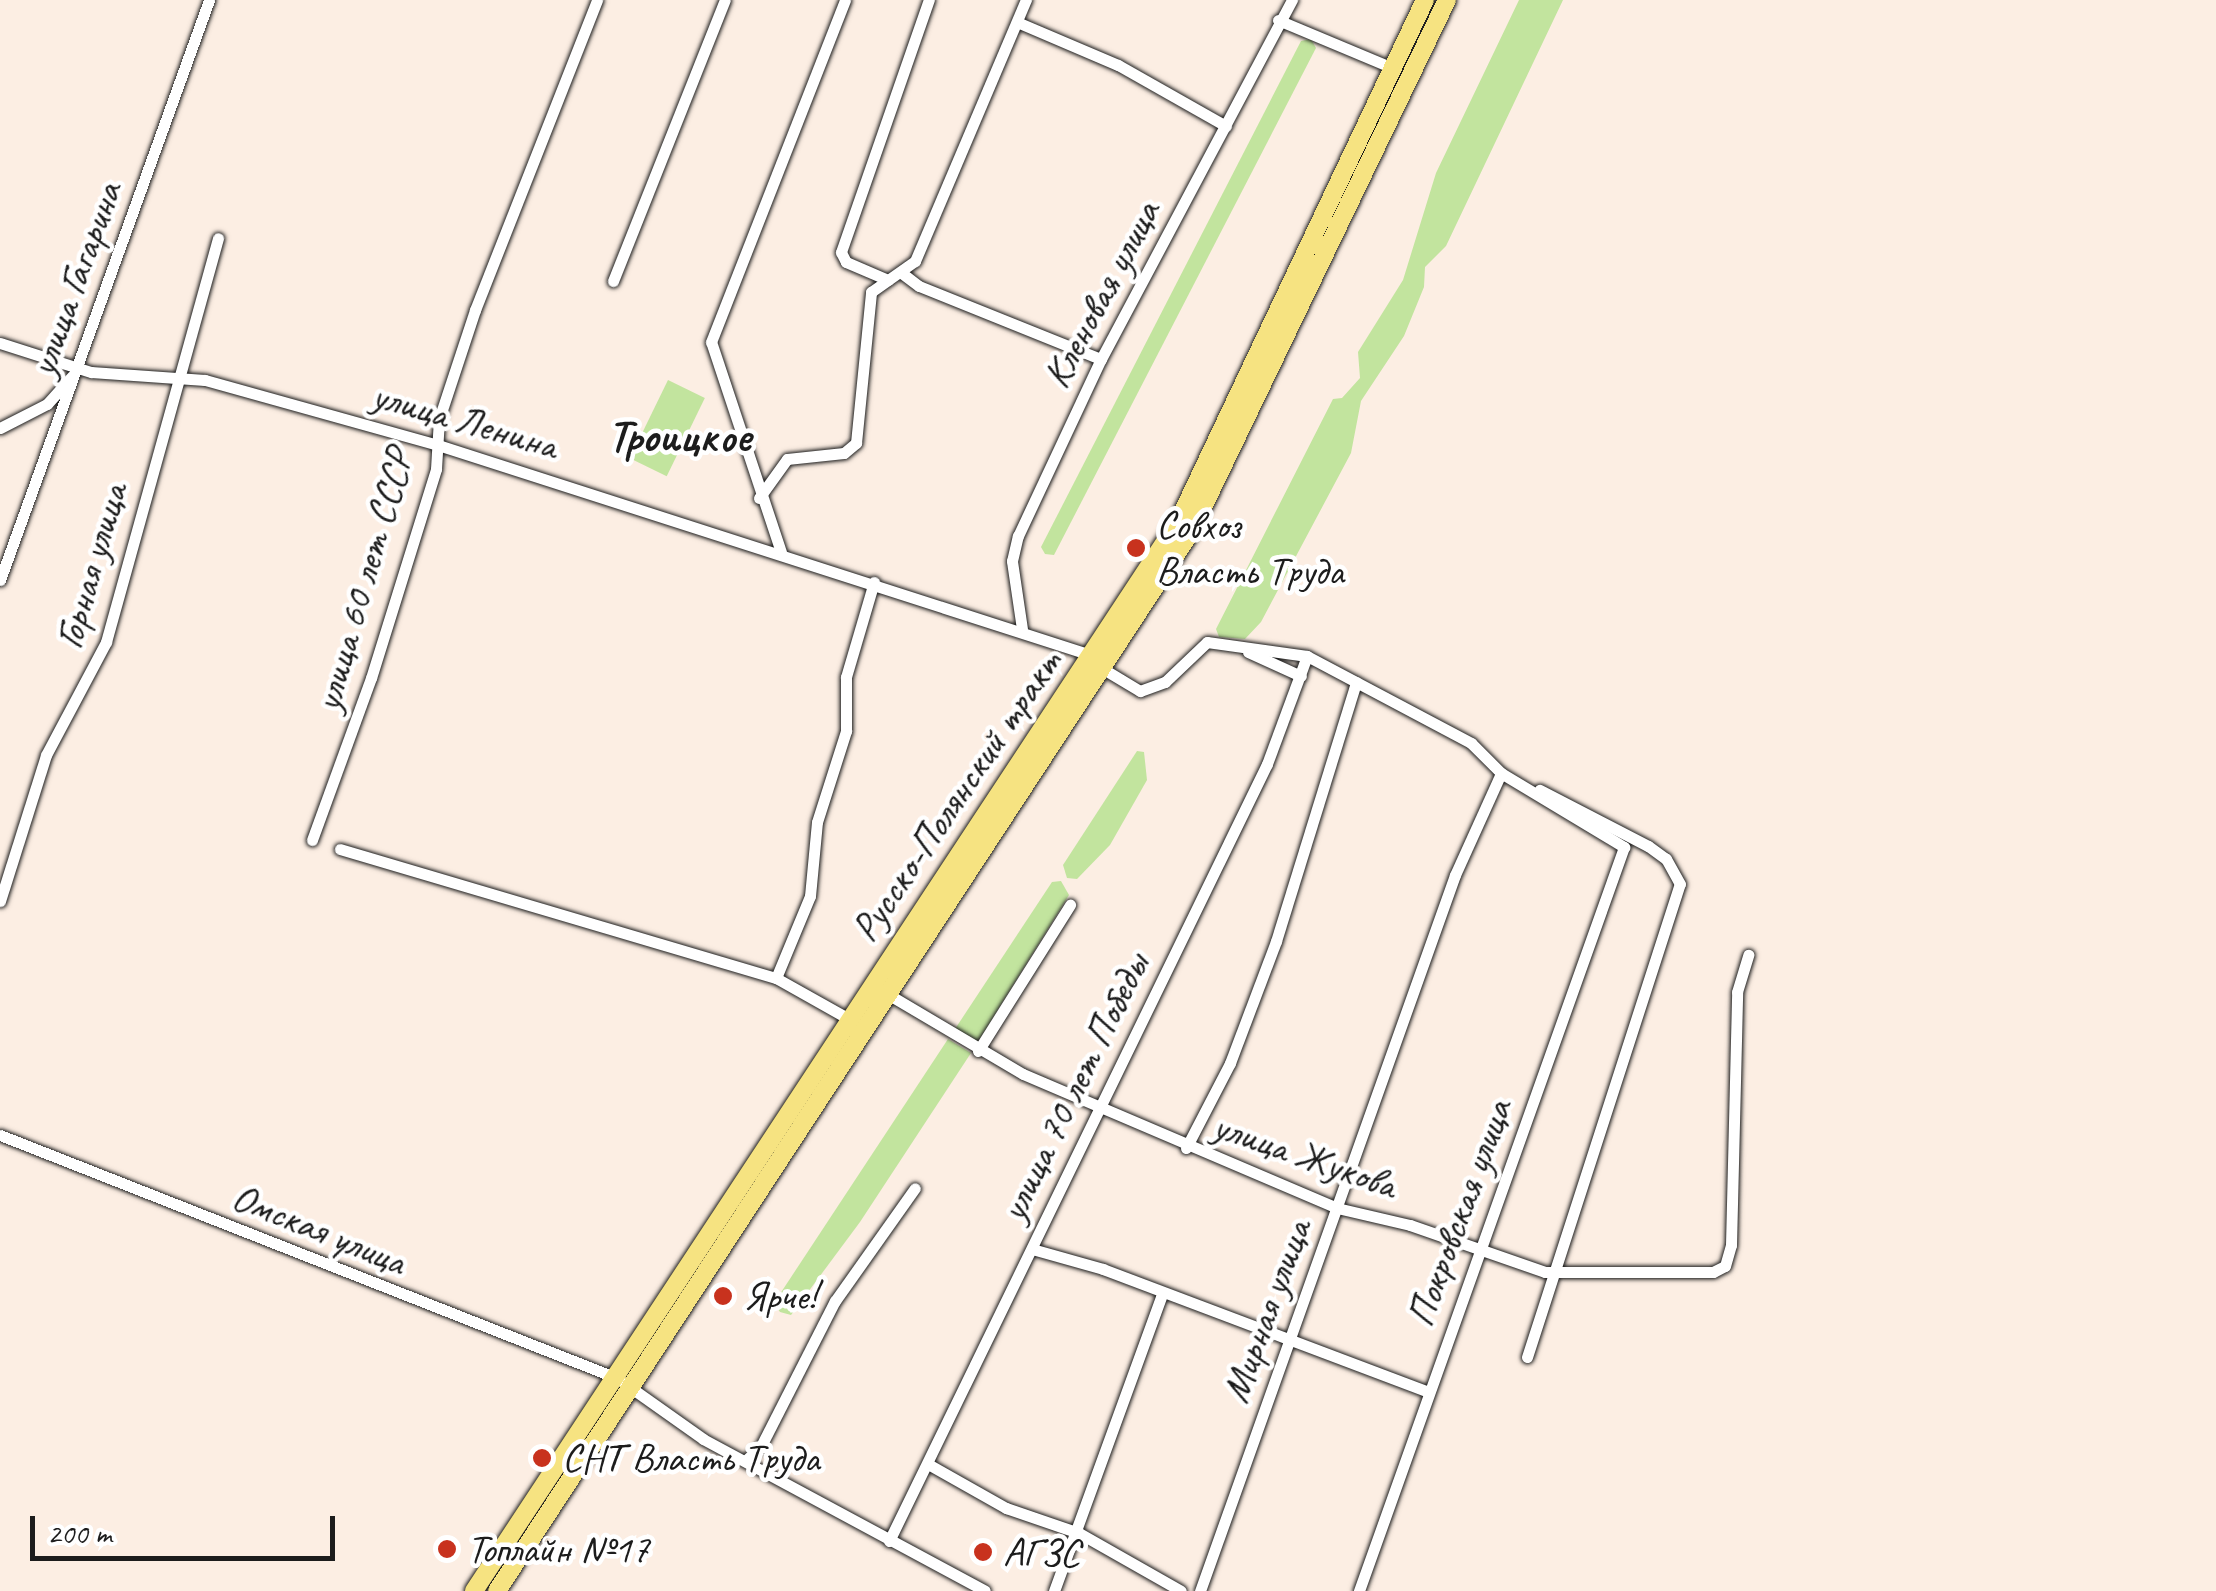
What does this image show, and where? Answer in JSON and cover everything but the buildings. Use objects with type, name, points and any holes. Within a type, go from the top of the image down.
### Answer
[{"type":"main road","name":"Русско-Полянский тракт","points":[[497,1591],[849,1018],[1102,663],[1202,477],[1425,0]]},
{"type":"main road","name":"Русско-Полянский тракт","points":[[474,1591],[625,1382],[891,996],[1220,479],[1448,0]]},
{"type":"street","name":"улица Гагарина","points":[[0,580],[210,0]]},
{"type":"street","name":"улица 60 лет СССР","points":[[312,840],[371,678],[438,445],[439,419],[476,310],[597,0]]},
{"type":"street","points":[[612,281],[725,0]]},
{"type":"street","points":[[781,552],[759,498],[711,342],[845,0]]},
{"type":"street","points":[[888,280],[846,262],[841,252],[930,0]]},
{"type":"street","points":[[759,498],[787,459],[844,453],[856,443],[868,301],[888,280],[903,274],[923,244],[1026,0]]},
{"type":"street","name":"Кленовая улица","points":[[1022,629],[1013,550],[1101,359],[1292,0]]},
{"type":"street","points":[[1278,20],[1393,68]]},
{"type":"street","points":[[1017,22],[1118,65],[1226,126]]},
{"type":"street","name":"Горная улица","points":[[0,901],[46,756],[106,642],[118,579],[184,380],[188,349],[218,238]]},
{"type":"street","points":[[903,274],[919,286],[1101,359]]},
{"type":"street","name":"улица Ленина","points":[[0,343],[78,369],[205,380],[438,445],[1022,629],[1102,663],[1140,691],[1166,682],[1196,646],[1244,650]]},
{"type":"street","points":[[188,349],[190,364],[205,380]]},
{"type":"street","points":[[0,428],[47,404],[78,369]]},
{"type":"street","points":[[776,978],[810,896],[816,822],[846,731],[846,677],[874,582]]},
{"type":"street","points":[[1244,650],[1308,656],[1471,743],[1501,773],[1559,796],[1648,846],[1666,859],[1680,884],[1527,1357]]},
{"type":"street","points":[[1244,650],[1301,676]]},
{"type":"street","name":"улица 70 лет Победы","points":[[889,1541],[1267,764],[1308,656]]},
{"type":"street","points":[[1186,1148],[1230,1062],[1276,942],[1356,682]]},
{"type":"street","name":"Мирная улица","points":[[1200,1591],[1455,875],[1501,773]]},
{"type":"street","name":"Покровская улица","points":[[1359,1591],[1610,883],[1624,859],[1619,842],[1522,784]]},
{"type":"street","points":[[340,849],[776,978],[849,1018]]},
{"type":"street","points":[[978,1051],[1070,905]]},
{"type":"street","name":"улица Жукова","points":[[891,996],[978,1051],[1099,1109],[1337,1208],[1553,1272],[1712,1272],[1725,1266],[1737,992],[1748,955]]},
{"type":"street","name":"Омская улица","points":[[0,1136],[625,1382],[745,1461],[985,1591]]},
{"type":"street","points":[[745,1461],[762,1446],[835,1301],[915,1188]]},
{"type":"street","points":[[1032,1250],[1064,1254],[1162,1295],[1429,1392]]},
{"type":"street","points":[[1054,1591],[1080,1533],[1162,1295]]},
{"type":"street","points":[[928,1464],[1006,1508],[1080,1533],[1181,1591]]},
{"type":"green space","points":[[1519,0],[1563,0],[1446,246],[1425,267],[1424,287],[1404,336],[1361,401],[1351,453],[1261,622],[1245,639],[1219,637],[1216,629],[1333,399],[1342,398],[1360,378],[1358,352],[1403,280],[1436,173]]},
{"type":"green space","points":[[1311,39],[1316,48],[1054,555],[1045,554],[1041,547],[1301,41]]},
{"type":"green space","points":[[668,380],[705,398],[667,476],[630,458]]},
{"type":"green space","points":[[1137,751],[1144,752],[1147,780],[1110,845],[1077,879],[1067,878],[1063,865]]},
{"type":"green space","points":[[1061,881],[1069,895],[977,1043],[955,1029],[1052,882]]},
{"type":"green space","points":[[948,1039],[971,1053],[860,1222],[791,1315],[780,1312],[774,1303]]},
{"type":"place","name":"Совхоз Власть Труда","points":[[1136,548]]},
{"type":"place","name":"Ярче!","points":[[723,1296]]},
{"type":"place","name":"СНТ Власть Труда","points":[[542,1458]]},
{"type":"place","name":"Топлайн №17","points":[[447,1549]]},
{"type":"place","name":"АГЗС","points":[[983,1552]]},
{"type":"district","name":"Троицкое","points":[[679,437]]}]
